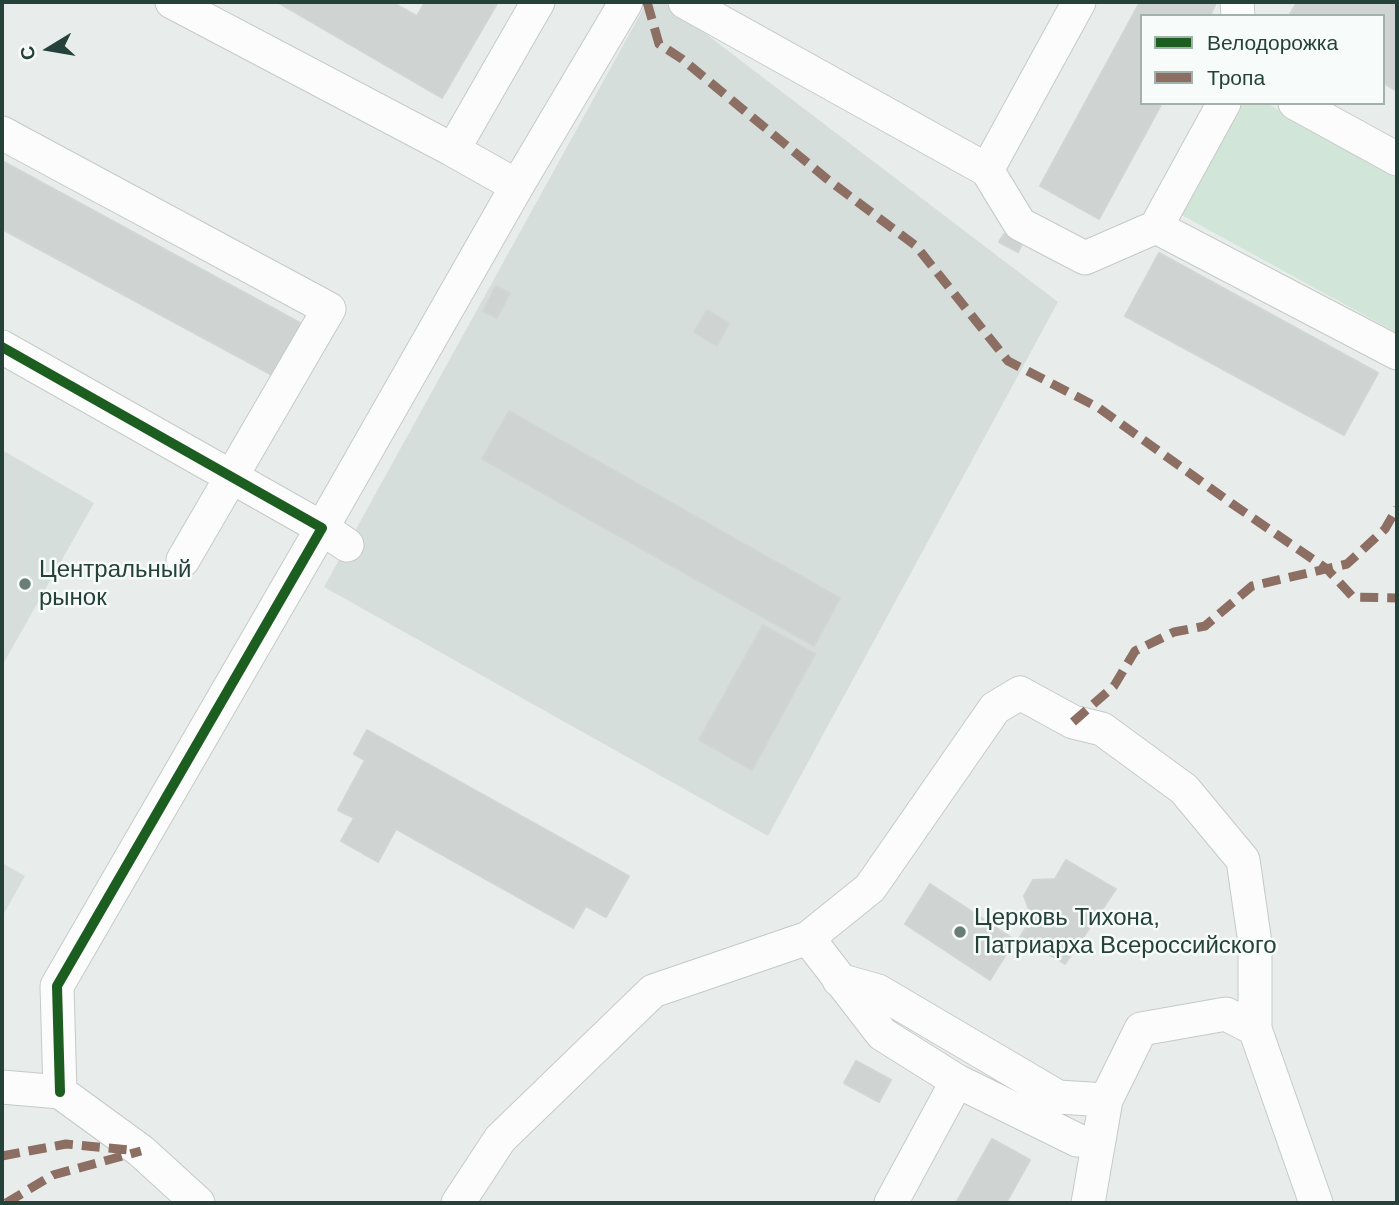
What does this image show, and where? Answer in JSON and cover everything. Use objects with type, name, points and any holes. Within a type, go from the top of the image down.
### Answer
[{"type":"street","points":[[172,2],[517,186]]},
{"type":"street","points":[[453,150],[538,2]]},
{"type":"street","points":[[60,1092],[57,986],[335,537],[517,186],[625,2]]},
{"type":"street","points":[[685,2],[988,170],[1020,224],[1085,258],[1156,227],[1223,105]]},
{"type":"street","points":[[988,170],[1079,2]]},
{"type":"street","points":[[1299,105],[1397,159]]},
{"type":"street","points":[[2,133],[330,309],[183,560]]},
{"type":"street","points":[[1156,227],[1397,353]]},
{"type":"street","points":[[2,347],[335,537]]},
{"type":"street","points":[[458,1203],[500,1139],[653,991],[808,939],[870,888],[995,708],[1020,694],[1073,722],[1102,729],[1184,789],[1243,860],[1255,943],[1255,1029],[1316,1203]]},
{"type":"street","points":[[808,939],[882,1034],[957,1081],[1077,1140]]},
{"type":"street","points":[[839,980],[878,991],[1059,1097],[1106,1100]]},
{"type":"street","points":[[1088,1203],[1106,1100],[1141,1029],[1226,1014],[1255,1029]]},
{"type":"street","points":[[891,1203],[957,1081]]},
{"type":"street","points":[[2,1087],[60,1092],[141,1151],[198,1203]]},
{"type":"shaded area","points":[[647,2],[664,2],[1058,302],[768,836],[324,587]]},
{"type":"shaded area","name":"Центральный рынок","points":[[2,450],[94,503],[2,666]]},
{"type":"shaded area","points":[[2,863],[25,876],[2,917]]},
{"type":"green space","points":[[1234,105],[1270,105],[1397,175],[1397,333],[1176,212]]},
{"type":"building","points":[[277,2],[392,2],[417,16],[425,2],[498,2],[442,98]]},
{"type":"building","points":[[1140,2],[1216,3],[1211,14],[1140,14],[1140,105],[1161,105],[1099,219],[1040,186]]},
{"type":"building","points":[[1297,2],[1392,2],[1397,5],[1397,91],[1385,84],[1385,14],[1290,14]]},
{"type":"building","points":[[2,161],[302,324],[274,376],[2,229]]},
{"type":"building","points":[[1004,234],[1022,244],[1018,252],[999,242]]},
{"type":"building","points":[[1159,253],[1378,373],[1344,435],[1125,316]]},
{"type":"building","points":[[496,286],[510,293],[497,318],[483,311]]},
{"type":"building","points":[[707,310],[729,323],[717,346],[694,332]]},
{"type":"building","points":[[509,411],[840,598],[814,646],[482,459]]},
{"type":"building","points":[[763,625],[815,654],[752,770],[699,740]]},
{"type":"building","points":[[367,730],[629,876],[606,917],[586,906],[573,928],[396,829],[378,862],[341,841],[354,818],[338,810],[365,760],[354,754]]},
{"type":"building","points":[[1066,860],[1116,889],[1065,964],[1020,937],[1032,918],[1024,896],[1033,880],[1055,879]]},
{"type":"building","name":"Церковь Тихона, Патриарха Всероссийского","points":[[930,884],[1015,940],[990,980],[905,924]]},
{"type":"building","points":[[856,1061],[891,1080],[879,1102],[844,1083]]},
{"type":"building","points":[[992,1139],[1030,1160],[1006,1203],[956,1203]]},
{"type":"marked path","points":[[647,2],[659,44],[682,59],[827,179],[916,246],[1008,361],[1099,408],[1327,569],[1353,597],[1397,598]]},
{"type":"marked path","points":[[1073,722],[1114,686],[1135,651],[1174,632],[1205,626],[1252,586],[1347,564],[1385,529],[1397,508]]},
{"type":"marked path","points":[[2,1156],[66,1144],[130,1150]]},
{"type":"marked path","points":[[6,1203],[53,1175],[141,1151]]},
{"type":"cycle path","points":[[2,347],[322,528],[57,986],[60,1092]]},
{"type":"place","name":"Центральный рынок","points":[[25,584]]},
{"type":"place","name":"Церковь Тихона, Патриарха Всероссийского","points":[[960,932]]}]
